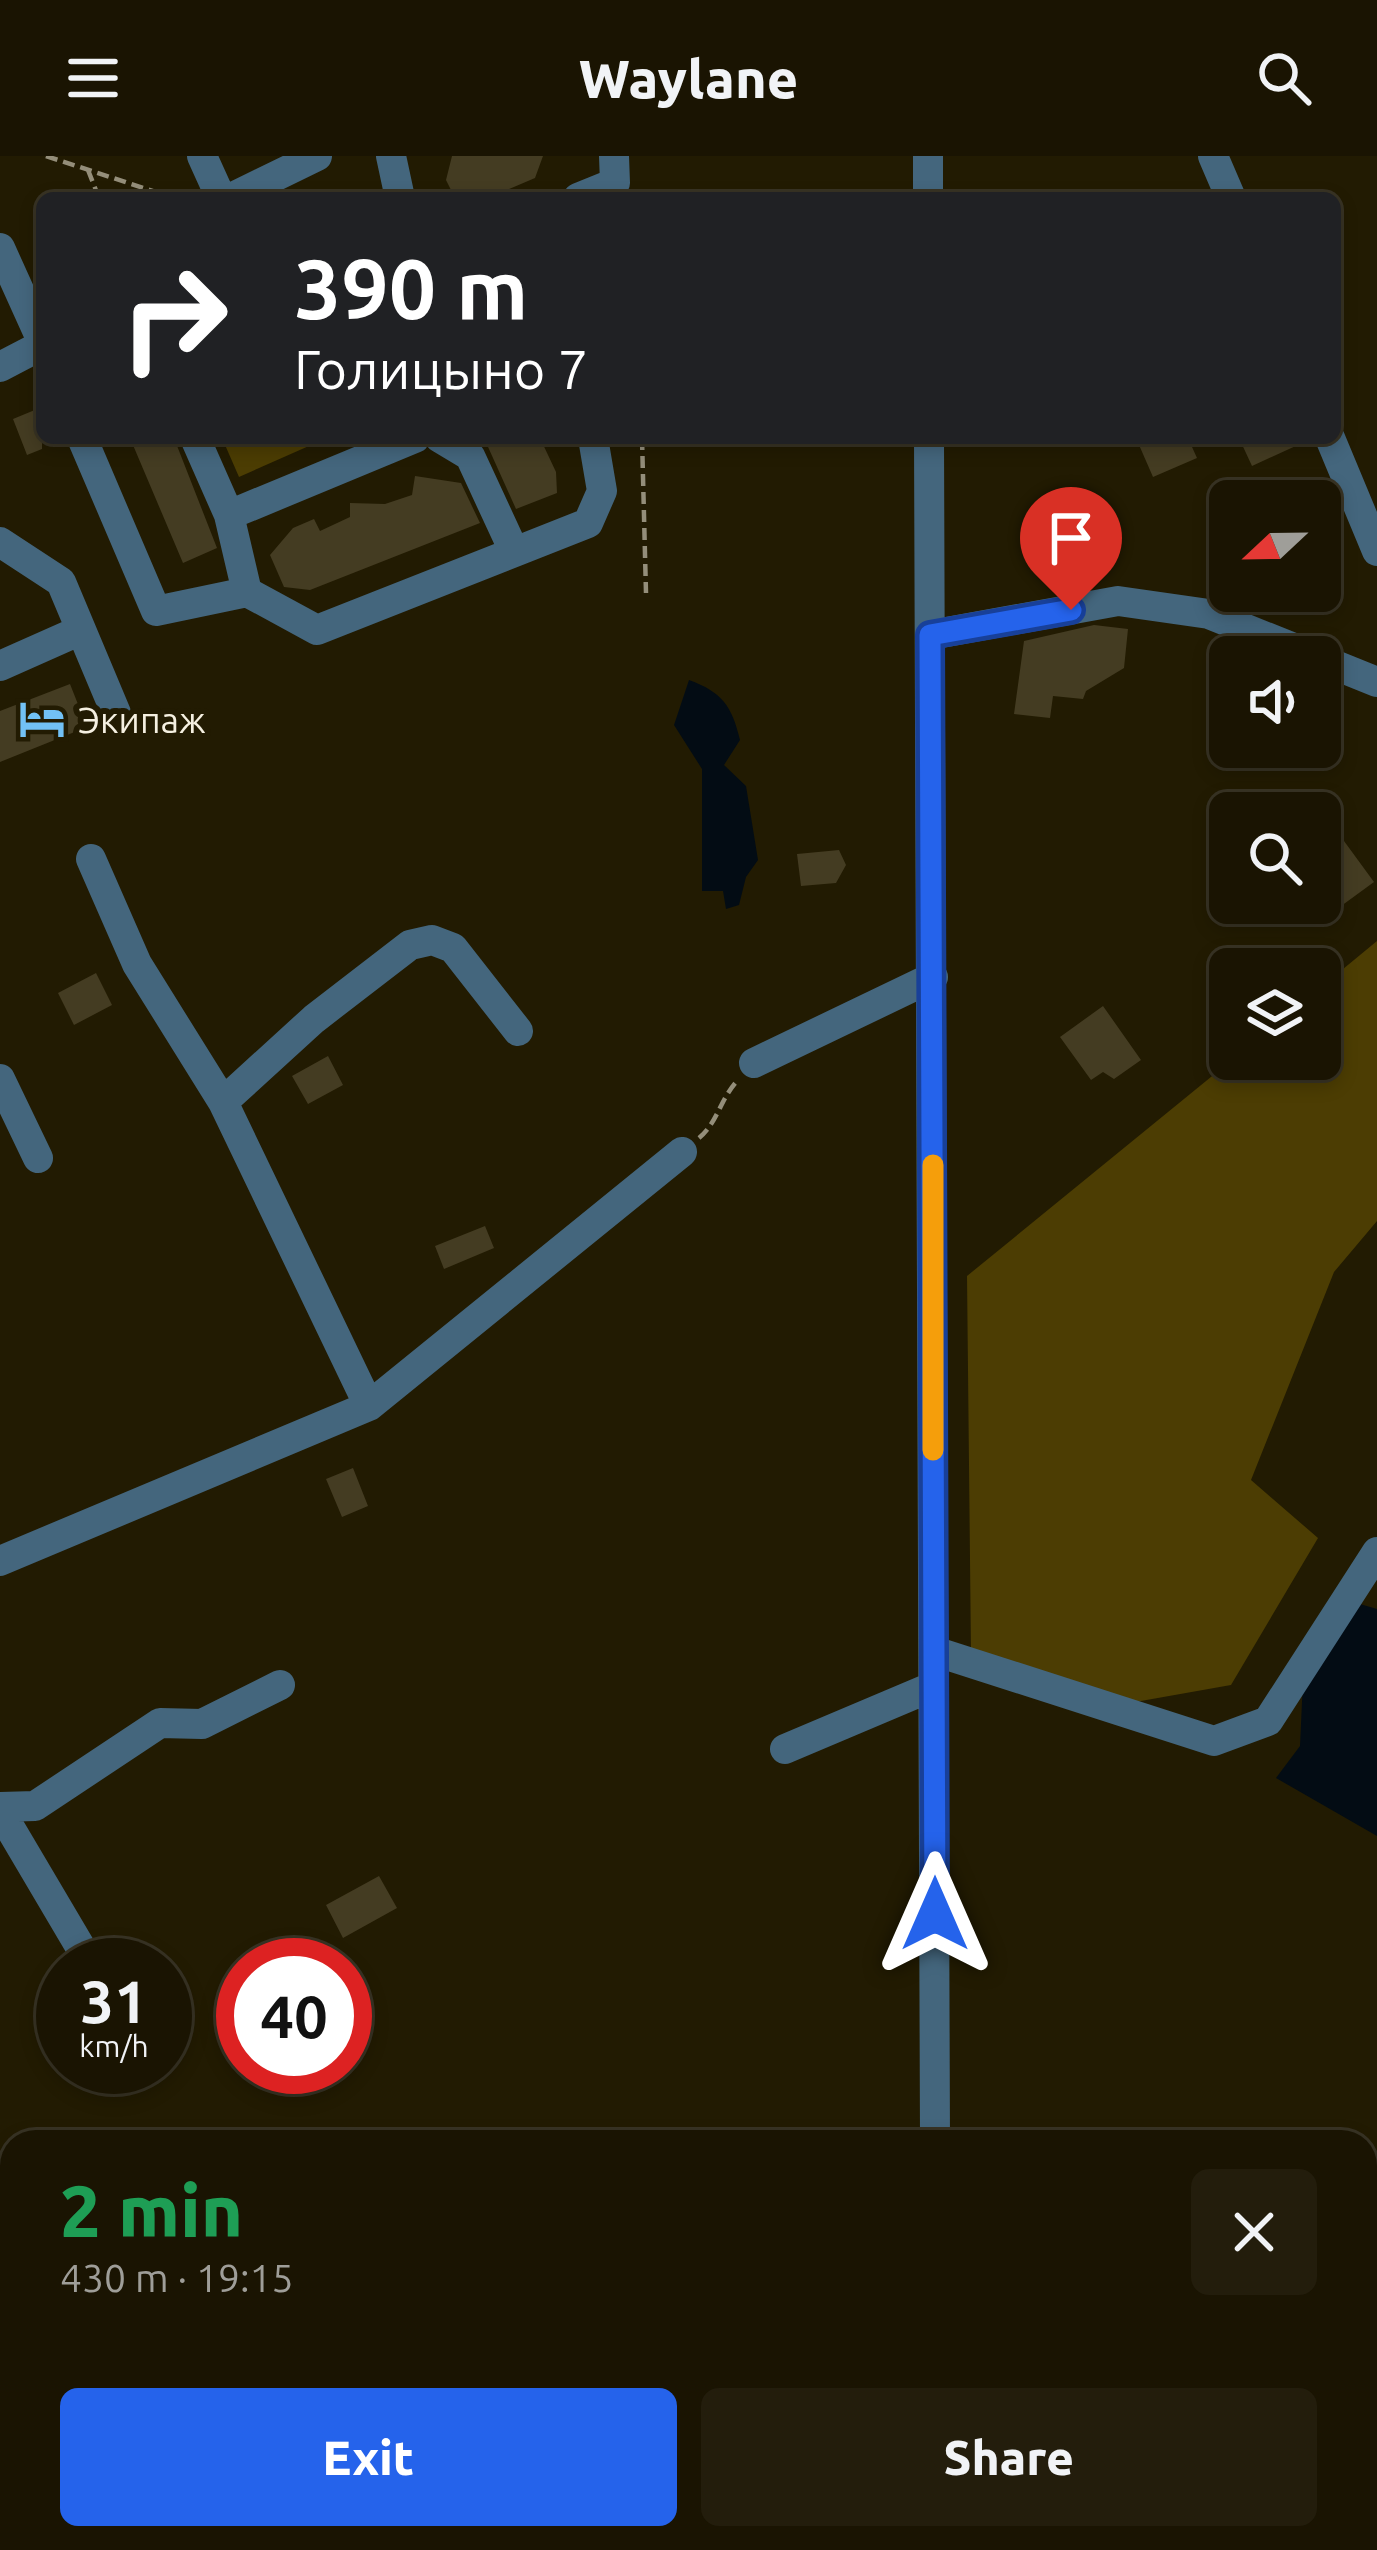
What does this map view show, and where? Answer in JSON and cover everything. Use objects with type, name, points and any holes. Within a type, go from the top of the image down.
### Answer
[{"type":"street","points":[[202,156],[218,192]]},
{"type":"street","points":[[243,192],[317,156]]},
{"type":"street","points":[[391,156],[394,192]]},
{"type":"street","points":[[593,192],[615,183],[614,156]]},
{"type":"street","points":[[928,156],[928,192]]},
{"type":"street","points":[[1214,156],[1229,192]]},
{"type":"street","points":[[0,248],[36,329]]},
{"type":"street","points":[[0,367],[36,346]]},
{"type":"street","points":[[85,444],[156,611],[247,592],[317,630],[588,523],[602,491],[594,444]]},
{"type":"street","points":[[198,444],[229,515],[247,592]]},
{"type":"street","points":[[229,515],[401,444]]},
{"type":"street","points":[[450,444],[470,456],[513,549]]},
{"type":"street","points":[[929,444],[935,2130]]},
{"type":"street","points":[[1332,444],[1377,551]]},
{"type":"street","points":[[0,542],[61,582],[116,712]]},
{"type":"street","points":[[930,635],[1118,602],[1209,614],[1264,636]]},
{"type":"street","points":[[0,666],[81,630]]},
{"type":"street","points":[[1341,667],[1377,682]]},
{"type":"street","points":[[92,859],[137,964],[223,1102],[369,1406]]},
{"type":"street","points":[[223,1102],[332,1004],[410,944],[432,940],[453,948],[518,1031]]},
{"type":"street","points":[[754,1063],[933,977]]},
{"type":"street","points":[[0,1079],[38,1159]]},
{"type":"street","points":[[0,1561],[369,1406],[682,1152]]},
{"type":"street","points":[[934,1651],[1214,1741],[1268,1721],[1377,1552]]},
{"type":"street","points":[[75,1938],[0,1809],[35,1806],[160,1723],[202,1724],[280,1685]]},
{"type":"street","points":[[785,1749],[934,1687]]},
{"type":"path","points":[[46,156],[156,192]]},
{"type":"path","points":[[88,170],[97,192]]},
{"type":"path","points":[[642,444],[646,593]]},
{"type":"path","points":[[682,1152],[713,1126],[720,1099],[754,1063]]},
{"type":"shaded area","points":[[225,444],[313,444],[239,477]]},
{"type":"shaded area","points":[[689,680],[724,702],[740,740],[724,765],[746,786],[758,860],[746,877],[739,905],[726,909],[723,891],[702,891],[702,769],[674,725]]},
{"type":"shaded area","points":[[1377,941],[1377,1221],[1334,1272],[1251,1480],[1318,1538],[1231,1685],[1124,1704],[971,1654],[967,1276],[1209,1079],[1341,1080],[1341,971]]},
{"type":"shaded area","points":[[1353,1602],[1377,1609],[1377,1836],[1276,1778],[1300,1746],[1303,1680]]},
{"type":"building","points":[[452,156],[543,156],[535,178],[502,192],[452,192],[446,180]]},
{"type":"building","points":[[36,409],[36,444],[42,444],[42,449],[27,455],[13,419]]},
{"type":"building","points":[[133,444],[176,444],[217,548],[183,563]]},
{"type":"building","points":[[487,444],[543,444],[556,472],[557,493],[516,509]]},
{"type":"building","points":[[1139,444],[1191,444],[1197,458],[1153,477]]},
{"type":"building","points":[[1242,444],[1300,444],[1252,466]]},
{"type":"building","points":[[415,476],[461,483],[480,523],[310,590],[284,587],[270,555],[293,528],[314,519],[320,531],[350,517],[350,503],[385,504],[412,495]]},
{"type":"building","points":[[1094,625],[1128,629],[1124,668],[1086,691],[1083,699],[1053,696],[1050,718],[1014,714],[1024,641]]},
{"type":"building","name":"Экипаж","points":[[70,684],[87,727],[0,762],[0,711]]},
{"type":"building","points":[[1344,841],[1374,882],[1341,906]]},
{"type":"building","points":[[839,850],[846,865],[836,883],[801,886],[797,854]]},
{"type":"building","points":[[96,973],[112,1005],[74,1025],[58,993]]},
{"type":"building","points":[[1103,1006],[1141,1060],[1114,1079],[1103,1072],[1091,1080],[1060,1037]]},
{"type":"building","points":[[328,1056],[343,1085],[308,1104],[292,1076]]},
{"type":"building","points":[[485,1226],[494,1248],[444,1269],[435,1246]]},
{"type":"building","points":[[353,1468],[368,1506],[342,1517],[326,1479]]},
{"type":"building","points":[[379,1876],[397,1908],[343,1938],[326,1905]]},
{"type":"slow traffic","points":[[933,1165],[933,1450]]},
{"type":"place","name":"Экипаж","points":[[42,719]]},
{"type":"route","points":[[935,1914],[930,635],[1071,610]]}]
